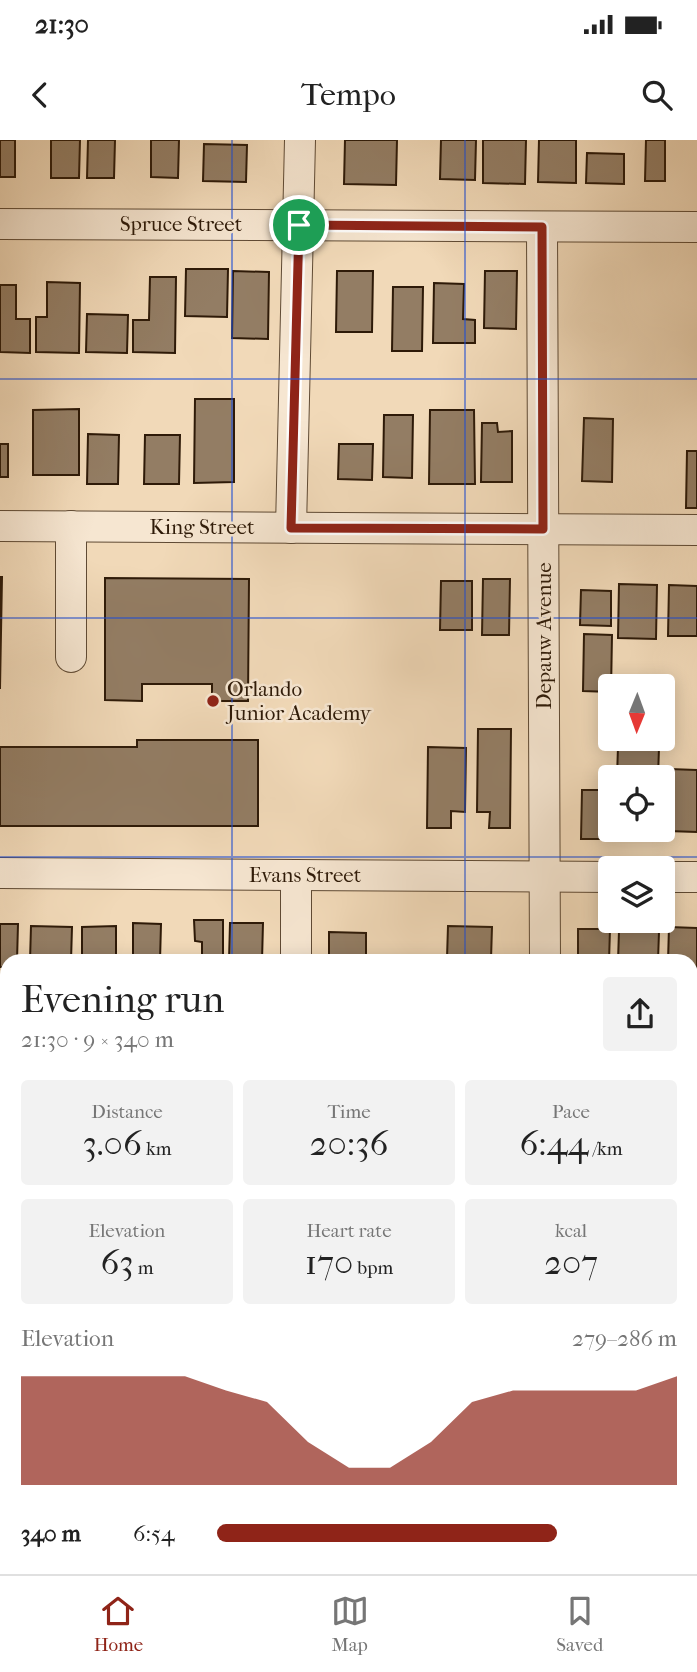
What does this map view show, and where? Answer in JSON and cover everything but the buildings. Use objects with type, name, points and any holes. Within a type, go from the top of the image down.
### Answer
[{"type":"street","points":[[291,528],[300,140]]},
{"type":"street","name":"Spruce Street","points":[[0,224],[697,226]]},
{"type":"street","name":"Depauw Avenue","points":[[542,227],[545,954]]},
{"type":"street","name":"King Street","points":[[0,526],[697,530]]},
{"type":"street","points":[[71,526],[71,657]]},
{"type":"street","name":"Evans Street","points":[[0,873],[598,877]]},
{"type":"street","points":[[296,875],[296,954]]},
{"type":"street","points":[[675,877],[697,877]]},
{"type":"place","name":"Orlando Junior Academy","points":[[213,701]]},
{"type":"route","points":[[299,225],[542,227],[543,529],[291,528],[299,225]]}]
